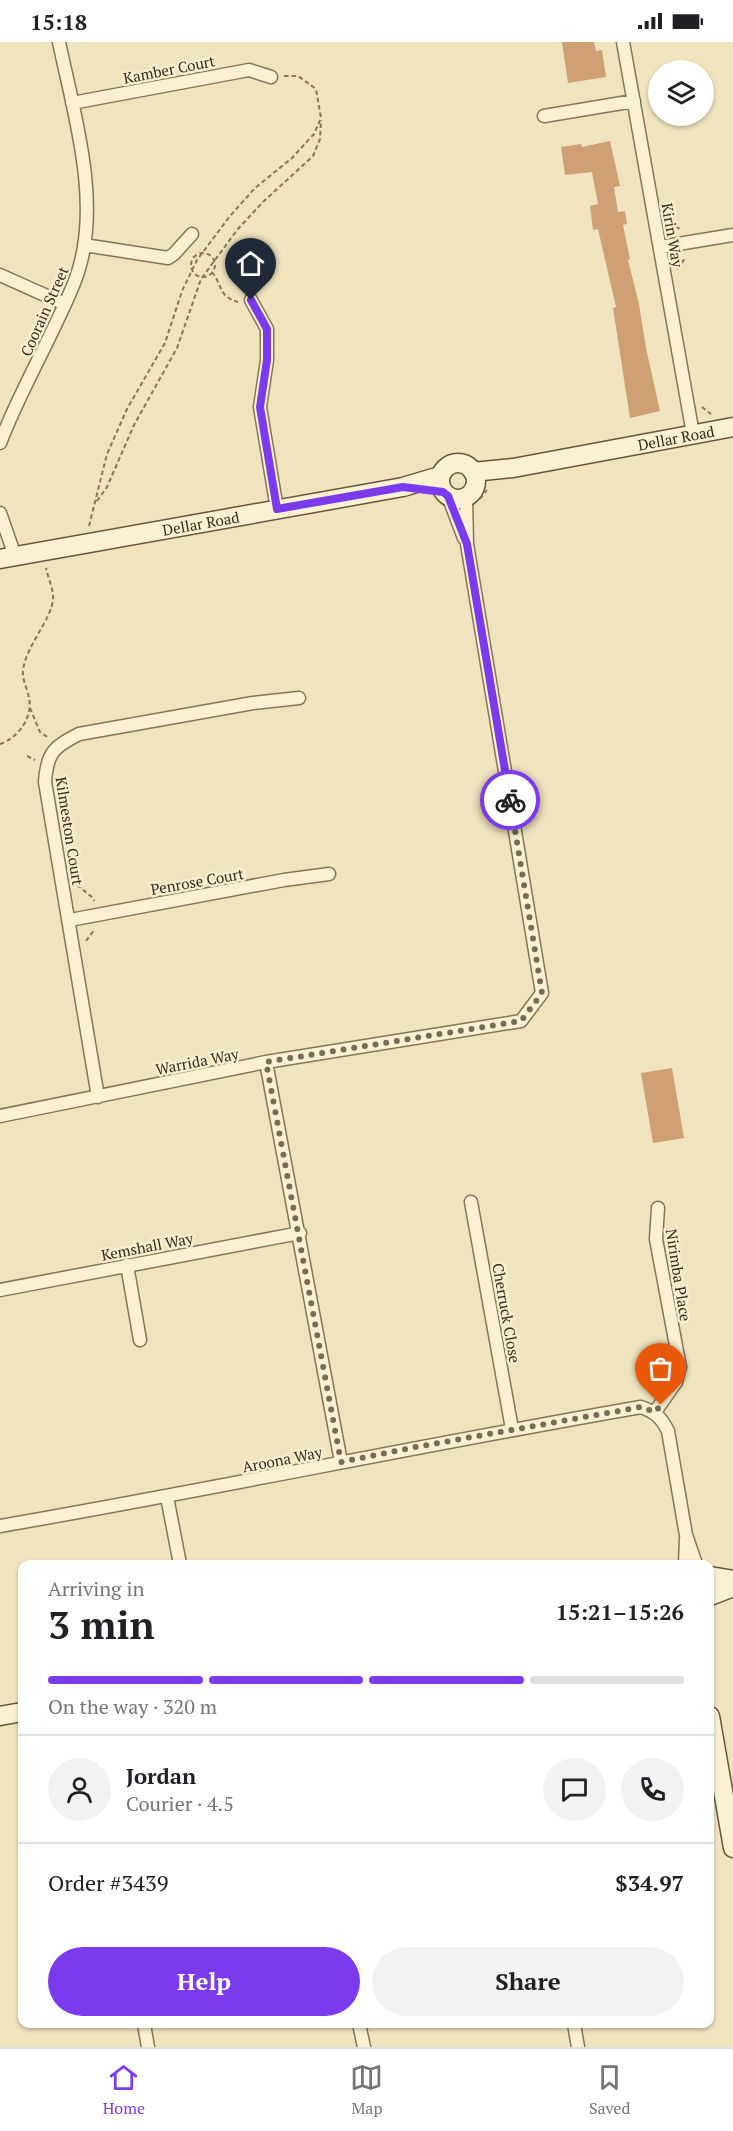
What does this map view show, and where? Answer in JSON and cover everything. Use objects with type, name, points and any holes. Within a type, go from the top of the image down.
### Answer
[{"type":"main road","name":"Dellar Road","points":[[475,490],[513,468],[733,427]]},
{"type":"main road","points":[[454,464],[464,464],[475,490],[457,499],[444,488],[446,468],[454,464]]},
{"type":"main road","name":"Dellar Road","points":[[8,558],[403,487],[444,488]]},
{"type":"main road","points":[[714,1577],[733,1580]]},
{"type":"main road","points":[[714,1594],[733,1587]]},
{"type":"main road","points":[[0,1716],[18,1713]]},
{"type":"main road","points":[[714,1731],[727,1781],[733,1848]]},
{"type":"street","name":"Coorain Street","points":[[0,442],[65,304],[78,272],[84,245],[88,213],[86,181],[59,42]]},
{"type":"street","name":"Kirin Way","points":[[623,42],[693,434]]},
{"type":"street","name":"Kamber Court","points":[[72,102],[249,70],[271,77]]},
{"type":"street","points":[[544,116],[634,101]]},
{"type":"street","points":[[84,245],[168,258],[192,234]]},
{"type":"street","points":[[660,247],[733,235]]},
{"type":"street","points":[[0,275],[65,304]]},
{"type":"street","points":[[251,300],[267,329],[267,360],[260,407],[277,509]]},
{"type":"street","name":"Warrida Way","points":[[0,1116],[266,1062],[521,1021],[542,993],[467,544],[444,488]]},
{"type":"street","name":"Warrida Way","points":[[467,544],[475,490]]},
{"type":"street","points":[[0,513],[8,558]]},
{"type":"street","points":[[58,745],[79,734],[253,703],[299,698]]},
{"type":"street","name":"Kilmeston Court","points":[[58,745],[49,758],[45,782],[98,1096]]},
{"type":"street","name":"Penrose Court","points":[[70,920],[284,880],[329,874]]},
{"type":"street","points":[[266,1062],[300,1233],[341,1462]]},
{"type":"street","name":"Cherruck Close","points":[[471,1202],[512,1429]]},
{"type":"street","name":"Nirimba Place","points":[[655,1412],[676,1382],[680,1368],[656,1239],[658,1208]]},
{"type":"street","name":"Kemshall Way","points":[[0,1290],[300,1233]]},
{"type":"street","points":[[127,1265],[140,1340]]},
{"type":"street","name":"Aroona Way","points":[[0,1526],[167,1497],[512,1429],[641,1407],[655,1412]]},
{"type":"street","points":[[655,1412],[668,1431],[686,1535],[695,1560]]},
{"type":"street","points":[[167,1497],[179,1560]]},
{"type":"street","points":[[685,1560],[686,1535]]},
{"type":"street","points":[[145,2028],[148,2047]]},
{"type":"street","points":[[360,2028],[363,2047]]},
{"type":"street","points":[[575,2028],[578,2047]]},
{"type":"path","points":[[95,504],[107,487],[134,425],[177,348],[203,277],[213,260],[263,202],[314,156],[320,139],[321,118],[316,89],[298,76],[271,77]]},
{"type":"path","points":[[89,526],[107,454],[127,410],[165,343],[182,291],[202,253],[255,188],[291,158],[314,134],[321,118]]},
{"type":"path","points":[[192,271],[203,277],[212,272],[213,260],[202,253]]},
{"type":"path","points":[[212,272],[223,294],[228,298],[238,302],[251,300]]},
{"type":"path","points":[[0,744],[11,740],[23,727],[30,708],[23,673],[28,655],[53,602],[45,563]]},
{"type":"path","points":[[30,708],[40,732],[58,745]]},
{"type":"building","points":[[562,42],[594,42],[596,51],[602,50],[606,77],[568,83]]},
{"type":"building","points":[[610,141],[620,186],[614,187],[618,212],[625,211],[627,224],[623,225],[630,259],[628,260],[660,411],[630,418],[613,308],[616,307],[598,229],[593,230],[590,206],[598,204],[592,172],[565,175],[561,147],[581,144],[582,147]]},
{"type":"building","points":[[672,1068],[684,1138],[653,1143],[641,1073]]},
{"type":"way so far","points":[[510,800],[542,993],[521,1021],[266,1062],[300,1233],[341,1462],[641,1407],[655,1412],[661,1405]]},
{"type":"route","points":[[251,300],[267,329],[267,360],[260,407],[277,509],[403,487],[443,492],[448,496],[467,544],[510,800]]}]
